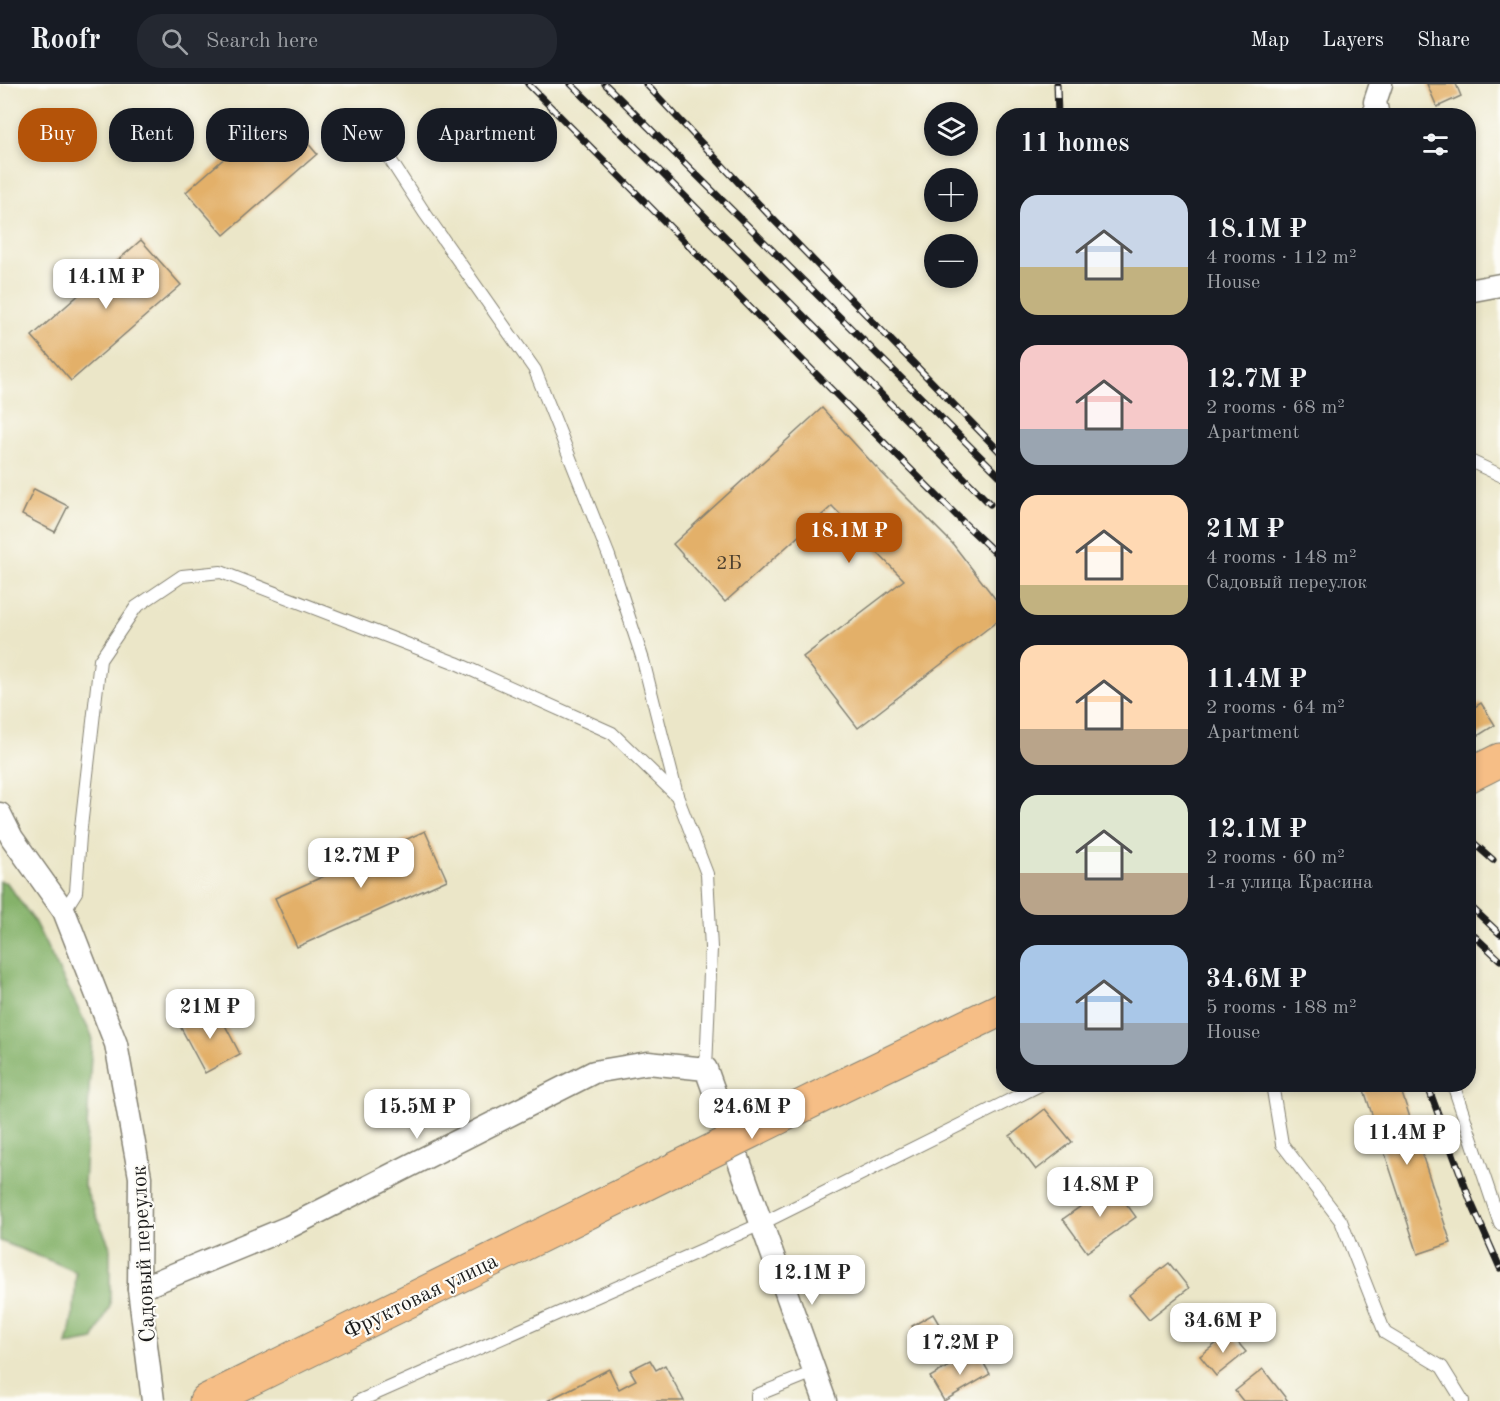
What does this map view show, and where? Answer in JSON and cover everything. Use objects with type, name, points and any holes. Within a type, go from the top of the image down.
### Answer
[{"type":"main road","points":[[1476,772],[1500,760]]},
{"type":"main road","name":"Фруктовая улица","points":[[206,1401],[996,1012]]},
{"type":"street","points":[[1376,108],[1375,102],[1381,84]]},
{"type":"street","points":[[1476,290],[1500,285]]},
{"type":"street","name":"Садовый переулок","points":[[0,813],[6,840],[64,911],[116,1044],[140,1177],[139,1289],[153,1401]]},
{"type":"street","points":[[139,1289],[289,1227],[594,1072],[648,1063],[706,1069],[825,1401]]},
{"type":"lane","points":[[392,162],[424,213],[535,370],[609,556],[643,660],[677,796],[707,874],[711,948],[706,1069]]},
{"type":"lane","points":[[1476,464],[1500,476]]},
{"type":"lane","points":[[64,911],[76,892],[100,660],[136,606],[182,576],[221,572],[456,663],[612,733],[677,796]]},
{"type":"lane","points":[[359,1401],[761,1224],[1026,1092]]},
{"type":"lane","points":[[1273,1092],[1282,1144],[1341,1221],[1385,1333],[1442,1367],[1464,1401]]},
{"type":"lane","points":[[1456,1092],[1500,1224]]},
{"type":"lane","points":[[757,1401],[757,1395],[814,1372]]},
{"type":"green space","points":[[0,881],[7,883],[33,919],[92,1036],[84,1186],[110,1247],[110,1306],[93,1340],[67,1345],[74,1309],[76,1272],[0,1241]]},
{"type":"building","points":[[1427,84],[1456,84],[1461,96],[1437,107]]},
{"type":"building","points":[[309,145],[317,154],[309,161]]},
{"type":"building","points":[[220,162],[308,162],[224,235],[186,192]]},
{"type":"building","points":[[141,240],[181,285],[71,381],[32,336]]},
{"type":"building","points":[[822,408],[875,466],[952,543],[996,600],[996,622],[858,728],[803,657],[904,580],[832,506],[725,602],[673,544]]},
{"type":"building","points":[[34,489],[68,506],[55,532],[22,515]]},
{"type":"building","points":[[1481,703],[1495,725],[1476,737],[1476,706]]},
{"type":"building","points":[[425,831],[447,880],[297,947],[275,898]]},
{"type":"building","points":[[216,1008],[240,1054],[205,1073],[180,1026]]},
{"type":"building","points":[[1365,1092],[1402,1092],[1451,1243],[1418,1254]]},
{"type":"building","points":[[1045,1109],[1072,1142],[1036,1170],[1010,1136]]},
{"type":"building","points":[[1112,1184],[1136,1217],[1087,1252],[1063,1219]]},
{"type":"building","points":[[1169,1263],[1189,1288],[1149,1319],[1129,1295]]},
{"type":"building","points":[[933,1314],[946,1336],[925,1348],[912,1326]]},
{"type":"building","points":[[1230,1333],[1246,1352],[1216,1376],[1200,1356]]},
{"type":"building","points":[[976,1350],[990,1374],[944,1401],[930,1377]]},
{"type":"building","points":[[650,1360],[656,1370],[665,1365],[684,1401],[547,1401],[609,1369],[619,1389],[636,1380],[630,1370]]},
{"type":"building","points":[[1263,1369],[1288,1401],[1243,1401],[1235,1391]]},
{"type":"railway","points":[[528,84],[996,553]]},
{"type":"railway","points":[[571,84],[990,504]]},
{"type":"railway","points":[[605,84],[996,472]]},
{"type":"railway","points":[[646,84],[770,216],[996,448]]},
{"type":"railway","points":[[1057,84],[1058,108]]},
{"type":"railway","points":[[1476,845],[1493,860]]},
{"type":"railway","points":[[1476,912],[1500,934]]},
{"type":"railway","points":[[1476,938],[1500,960]]},
{"type":"railway","points":[[1430,1092],[1470,1200],[1500,1268]]}]
